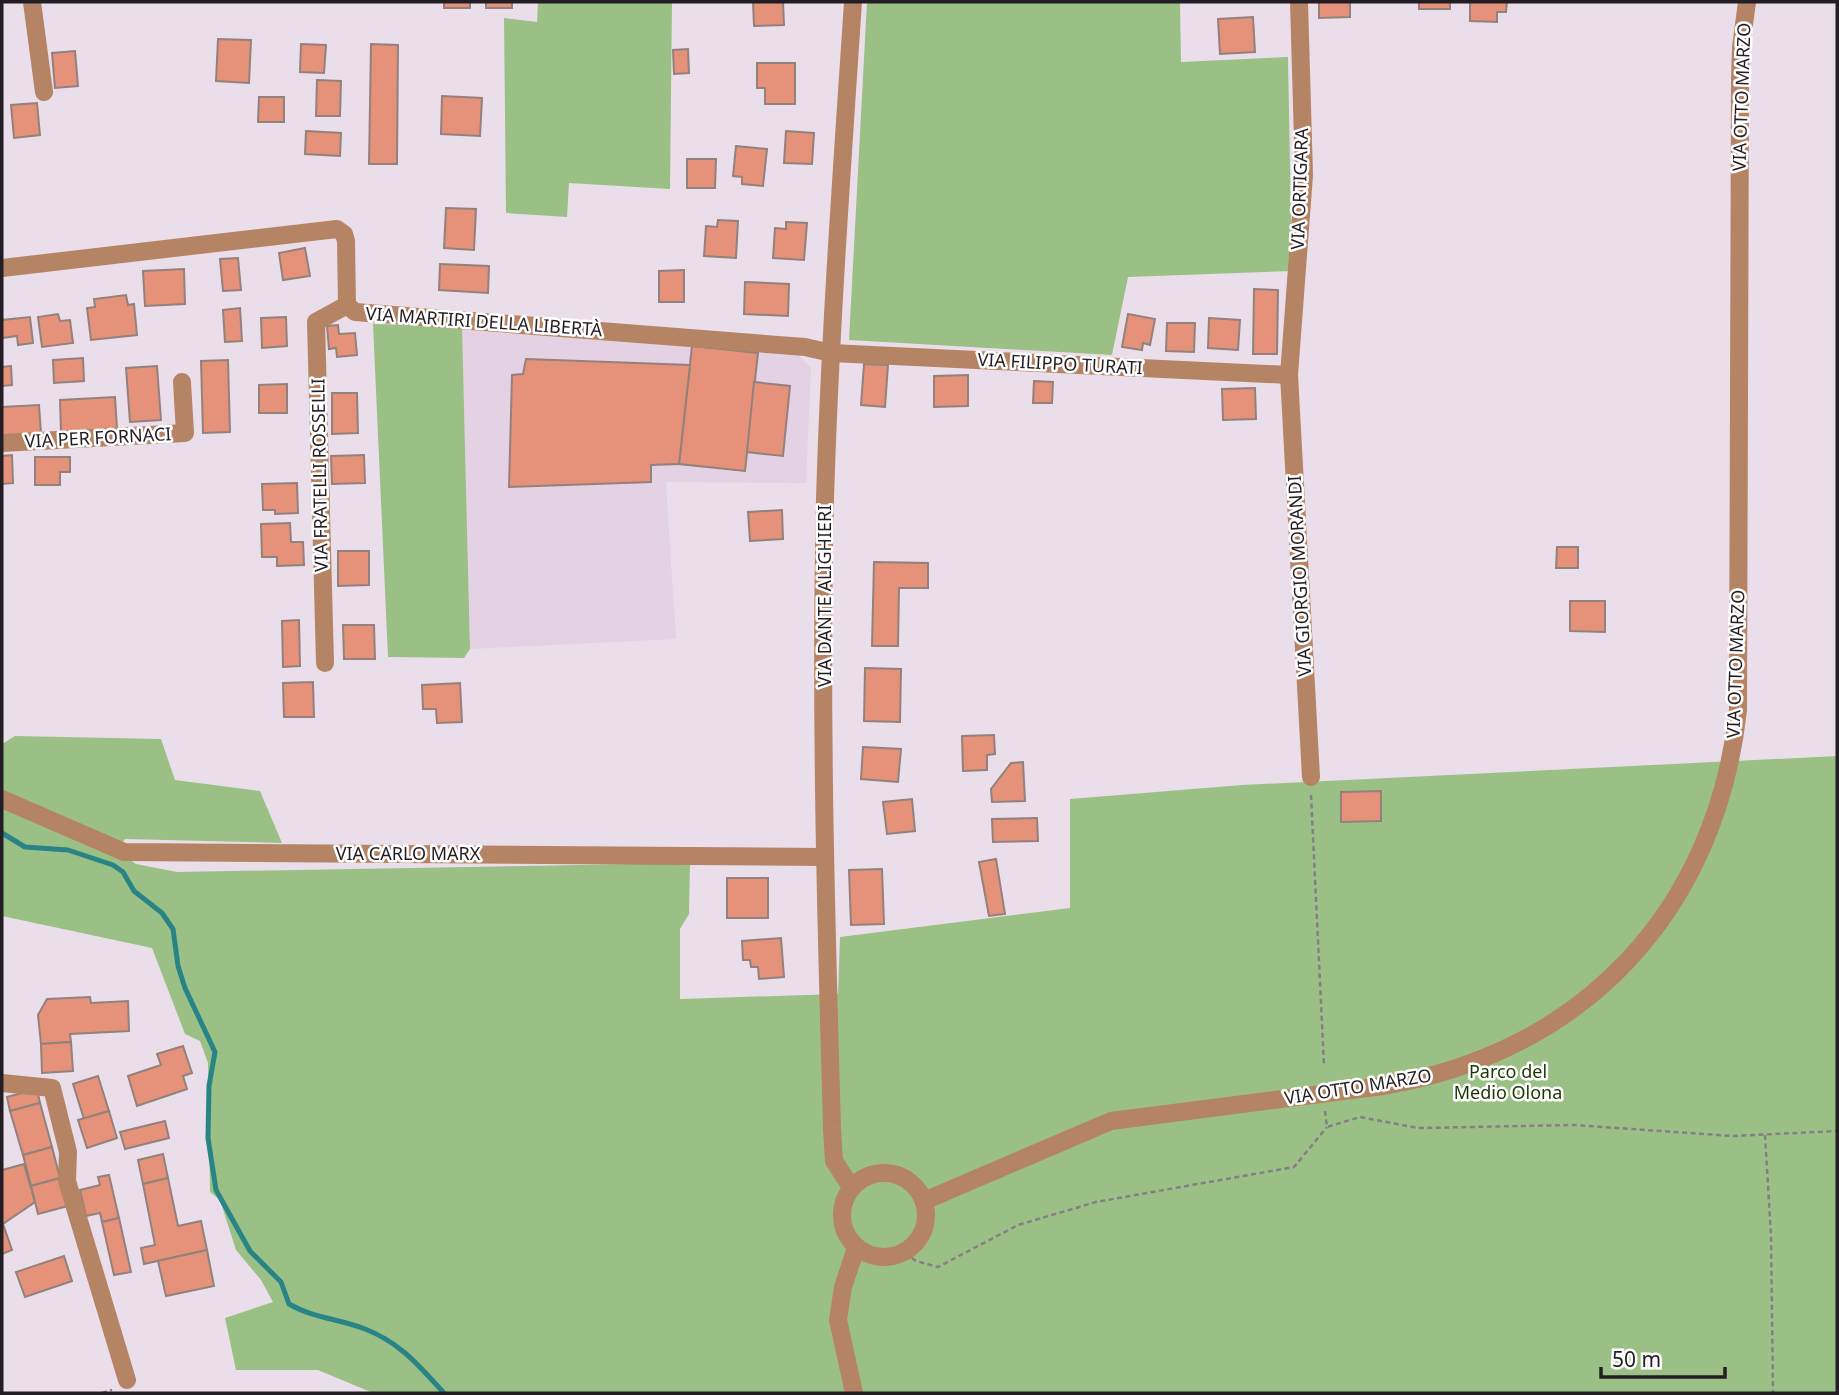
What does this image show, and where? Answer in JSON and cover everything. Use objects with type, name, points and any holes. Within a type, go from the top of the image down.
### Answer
[{"type":"street","points":[[32,2],[44,92]]},
{"type":"street","name":"VIA DANTE ALIGHIERI","points":[[851,1187],[834,1161],[824,857],[825,501],[831,353],[853,2]]},
{"type":"street","name":"VIA ORTIGARA","points":[[1289,375],[1304,175],[1299,2]]},
{"type":"street","name":"VIA OTTO MARZO","points":[[924,1200],[1111,1121],[1412,1081],[1469,1065],[1522,1041],[1572,1010],[1617,972],[1656,927],[1688,878],[1712,824],[1729,768],[1738,710],[1740,79],[1741,47],[1748,2]]},
{"type":"street","name":"VIA MARTIRI DELLA LIBERTÀ","points":[[2,268],[337,229],[344,234],[346,241],[346,305],[355,312],[805,347],[831,353]]},
{"type":"street","name":"VIA FRATELLI ROSSELLI","points":[[325,663],[316,322],[346,305]]},
{"type":"street","name":"VIA FILIPPO TURATI","points":[[831,353],[1289,375]]},
{"type":"street","name":"VIA GIORGIO MORANDI","points":[[1289,375],[1311,777]]},
{"type":"street","name":"VIA PER FORNACI","points":[[2,443],[185,433],[182,382]]},
{"type":"street","name":"VIA CARLO MARX","points":[[2,799],[124,852],[824,857]]},
{"type":"street","points":[[2,1083],[52,1088],[68,1152],[67,1181],[127,1380]]},
{"type":"street","points":[[891,1173],[911,1182],[924,1200],[926,1220],[919,1239],[905,1253],[888,1258],[871,1257],[856,1248],[843,1229],[841,1207],[851,1187],[870,1174],[891,1173]]},
{"type":"street","points":[[854,1393],[838,1320],[843,1287],[856,1248]]},
{"type":"path","points":[[1311,777],[1324,1065]]},
{"type":"path","points":[[1322,1094],[1327,1127]]},
{"type":"path","points":[[905,1253],[916,1261],[938,1267],[1018,1225],[1096,1202],[1294,1167],[1327,1127],[1360,1117],[1418,1128],[1574,1125],[1732,1136],[1837,1131]]},
{"type":"path","points":[[1765,1135],[1771,1236],[1773,1393]]},
{"type":"shaded area","points":[[462,326],[799,356],[811,368],[806,483],[666,482],[676,639],[470,649]]},
{"type":"green space","points":[[538,2],[672,2],[670,189],[569,183],[567,217],[506,213],[504,18],[537,22]]},
{"type":"green space","points":[[867,2],[1180,2],[1181,62],[1288,57],[1292,271],[1128,277],[1112,355],[849,340]]},
{"type":"green space","points":[[373,324],[462,326],[470,649],[464,658],[388,657]]},
{"type":"green space","name":"Parco del Medio Olona","points":[[15,736],[161,739],[175,780],[260,791],[282,843],[125,839],[117,851],[136,864],[177,872],[690,863],[689,914],[680,929],[680,999],[838,994],[840,937],[1070,908],[1070,799],[1242,785],[1837,756],[1837,1393],[373,1393],[318,1370],[236,1370],[225,1318],[273,1302],[261,1280],[236,1250],[220,1200],[210,1192],[208,1063],[200,1041],[185,1034],[152,948],[2,916],[2,744]]},
{"type":"building","points":[[444,2],[470,2],[470,8],[444,8]]},
{"type":"building","points":[[486,2],[512,2],[512,8],[486,8]]},
{"type":"building","points":[[753,2],[783,2],[784,25],[754,26]]},
{"type":"building","points":[[1319,2],[1350,2],[1350,17],[1319,18]]},
{"type":"building","points":[[1419,2],[1450,2],[1450,9],[1419,9]]},
{"type":"building","points":[[1470,2],[1507,2],[1506,12],[1497,12],[1497,22],[1470,21]]},
{"type":"building","points":[[1253,17],[1255,52],[1220,54],[1218,19]]},
{"type":"building","points":[[218,39],[251,40],[249,83],[216,81]]},
{"type":"building","points":[[301,44],[326,45],[324,73],[300,72]]},
{"type":"building","points":[[371,44],[398,45],[397,164],[369,164]]},
{"type":"building","points":[[688,49],[689,73],[674,74],[673,50]]},
{"type":"building","points":[[75,51],[78,86],[55,88],[52,53]]},
{"type":"building","points":[[757,63],[795,63],[795,104],[765,104],[765,88],[757,88]]},
{"type":"building","points":[[317,80],[341,81],[340,116],[316,116]]},
{"type":"building","points":[[442,96],[482,98],[480,136],[441,134]]},
{"type":"building","points":[[259,97],[284,97],[284,122],[258,122]]},
{"type":"building","points":[[37,103],[40,135],[14,138],[11,105]]},
{"type":"building","points":[[306,131],[341,133],[340,156],[305,154]]},
{"type":"building","points":[[786,131],[814,133],[812,164],[784,163]]},
{"type":"building","points":[[736,146],[767,149],[763,186],[742,184],[742,177],[733,176]]},
{"type":"building","points":[[687,159],[716,159],[715,188],[687,188]]},
{"type":"building","points":[[446,208],[476,209],[474,250],[444,248]]},
{"type":"building","points":[[718,220],[738,221],[736,258],[704,256],[706,226],[717,227]]},
{"type":"building","points":[[786,222],[807,223],[804,260],[773,258],[775,228],[786,229]]},
{"type":"building","points":[[305,248],[310,276],[283,280],[279,253]]},
{"type":"building","points":[[238,258],[241,290],[223,291],[220,259]]},
{"type":"building","points":[[440,264],[489,266],[488,293],[439,290]]},
{"type":"building","points":[[184,269],[185,304],[145,306],[143,271]]},
{"type":"building","points":[[684,270],[684,302],[659,302],[659,271]]},
{"type":"building","points":[[745,282],[789,284],[788,316],[744,314]]},
{"type":"building","points":[[1254,289],[1278,290],[1277,354],[1253,354]]},
{"type":"building","points":[[126,295],[128,305],[134,304],[137,335],[91,340],[87,308],[95,307],[94,299]]},
{"type":"building","points":[[240,308],[242,341],[225,342],[223,310]]},
{"type":"building","points":[[58,314],[60,321],[70,320],[73,343],[42,347],[38,317]]},
{"type":"building","points":[[1128,314],[1155,319],[1150,345],[1143,343],[1142,350],[1122,347]]},
{"type":"building","points":[[30,317],[33,343],[18,345],[17,336],[2,338],[2,320]]},
{"type":"building","points":[[286,317],[287,346],[262,348],[261,318]]},
{"type":"building","points":[[1209,318],[1240,320],[1238,350],[1208,348]]},
{"type":"building","points":[[1167,323],[1195,323],[1194,352],[1166,351]]},
{"type":"building","points":[[338,325],[339,334],[355,333],[357,355],[337,357],[336,348],[329,349],[327,326]]},
{"type":"building","points":[[692,346],[758,353],[745,471],[679,464]]},
{"type":"building","points":[[83,358],[84,381],[54,383],[53,360]]},
{"type":"building","points":[[526,359],[690,365],[679,464],[651,465],[651,482],[509,487],[512,375],[523,374]]},
{"type":"building","points":[[228,360],[230,432],[203,433],[201,361]]},
{"type":"building","points":[[864,364],[888,365],[885,407],[861,405]]},
{"type":"building","points":[[11,366],[12,385],[2,386],[2,367]]},
{"type":"building","points":[[157,366],[161,420],[130,422],[126,368]]},
{"type":"building","points":[[968,375],[968,406],[934,407],[934,376]]},
{"type":"building","points":[[1034,381],[1053,382],[1052,403],[1033,403]]},
{"type":"building","points":[[754,382],[790,386],[783,456],[747,452]]},
{"type":"building","points":[[287,384],[287,413],[259,413],[259,385]]},
{"type":"building","points":[[1255,388],[1256,419],[1223,420],[1222,389]]},
{"type":"building","points":[[332,393],[357,393],[358,433],[332,434]]},
{"type":"building","points":[[115,397],[117,429],[61,432],[60,400]]},
{"type":"building","points":[[39,405],[41,434],[2,437],[2,407]]},
{"type":"building","points":[[12,455],[13,483],[2,484],[2,456]]},
{"type":"building","points":[[364,455],[365,483],[332,484],[331,456]]},
{"type":"building","points":[[35,457],[70,457],[70,472],[60,472],[60,485],[35,485]]},
{"type":"building","points":[[297,483],[298,513],[275,514],[275,510],[263,510],[262,484]]},
{"type":"building","points":[[782,510],[783,539],[750,541],[748,512]]},
{"type":"building","points":[[290,523],[291,542],[303,542],[304,565],[277,566],[277,557],[262,557],[261,524]]},
{"type":"building","points":[[1557,547],[1578,547],[1578,568],[1556,568]]},
{"type":"building","points":[[338,551],[369,551],[369,585],[338,586]]},
{"type":"building","points":[[874,562],[928,563],[928,588],[899,588],[898,646],[872,646]]},
{"type":"building","points":[[1570,601],[1605,601],[1605,632],[1570,631]]},
{"type":"building","points":[[299,620],[300,666],[283,667],[282,621]]},
{"type":"building","points":[[343,625],[374,625],[375,659],[344,659]]},
{"type":"building","points":[[865,668],[901,669],[900,722],[864,721]]},
{"type":"building","points":[[313,682],[314,717],[284,717],[283,683]]},
{"type":"building","points":[[460,683],[462,722],[437,723],[436,709],[423,709],[422,685]]},
{"type":"building","points":[[994,735],[995,754],[987,755],[987,770],[963,771],[962,736]]},
{"type":"building","points":[[863,747],[901,749],[898,782],[861,779]]},
{"type":"building","points":[[1023,762],[1025,801],[992,802],[991,789],[1011,763]]},
{"type":"building","points":[[1381,791],[1381,821],[1341,822],[1341,792]]},
{"type":"building","points":[[912,799],[915,831],[887,834],[883,802]]},
{"type":"building","points":[[1037,818],[1038,841],[993,842],[992,819]]},
{"type":"building","points":[[996,859],[1005,914],[989,916],[979,862]]},
{"type":"building","points":[[882,869],[884,924],[851,925],[849,870]]},
{"type":"building","points":[[727,878],[768,878],[768,918],[727,918]]},
{"type":"building","points":[[781,938],[784,977],[759,979],[758,967],[751,967],[750,960],[743,960],[742,941]]},
{"type":"building","points":[[90,997],[91,1003],[128,1001],[129,1031],[70,1034],[71,1042],[41,1044],[38,1015],[47,999]]},
{"type":"building","points":[[71,1042],[73,1071],[42,1073],[41,1044]]},
{"type":"building","points":[[183,1046],[192,1073],[183,1076],[187,1089],[137,1106],[128,1076],[161,1065],[157,1054]]},
{"type":"building","points":[[98,1076],[109,1111],[84,1119],[73,1084]]},
{"type":"building","points":[[37,1089],[40,1103],[10,1111],[7,1097]]},
{"type":"building","points":[[40,1103],[52,1147],[23,1155],[10,1111]]},
{"type":"building","points":[[109,1111],[117,1138],[87,1148],[78,1120]]},
{"type":"building","points":[[165,1121],[169,1138],[125,1149],[120,1132]]},
{"type":"building","points":[[52,1147],[60,1178],[31,1186],[23,1155]]},
{"type":"building","points":[[163,1154],[168,1178],[143,1184],[138,1160]]},
{"type":"building","points":[[24,1164],[35,1202],[3,1224],[12,1250],[2,1254],[2,1170]]},
{"type":"building","points":[[109,1175],[119,1218],[102,1222],[100,1213],[86,1216],[80,1190],[100,1185],[98,1177]]},
{"type":"building","points":[[60,1178],[68,1206],[38,1214],[31,1186]]},
{"type":"building","points":[[168,1178],[178,1226],[201,1221],[207,1250],[144,1264],[141,1248],[155,1245],[143,1184]]},
{"type":"building","points":[[119,1218],[131,1272],[114,1275],[102,1222]]},
{"type":"building","points":[[207,1250],[214,1286],[166,1296],[158,1261]]},
{"type":"building","points":[[64,1256],[72,1281],[25,1297],[16,1272]]},
{"type":"waterway","points":[[2,833],[25,847],[68,850],[113,865],[123,872],[134,891],[162,913],[173,929],[178,966],[185,988],[215,1052],[209,1086],[208,1138],[216,1190],[250,1251],[281,1282],[289,1304],[365,1329],[389,1341],[409,1356],[444,1393]]}]
